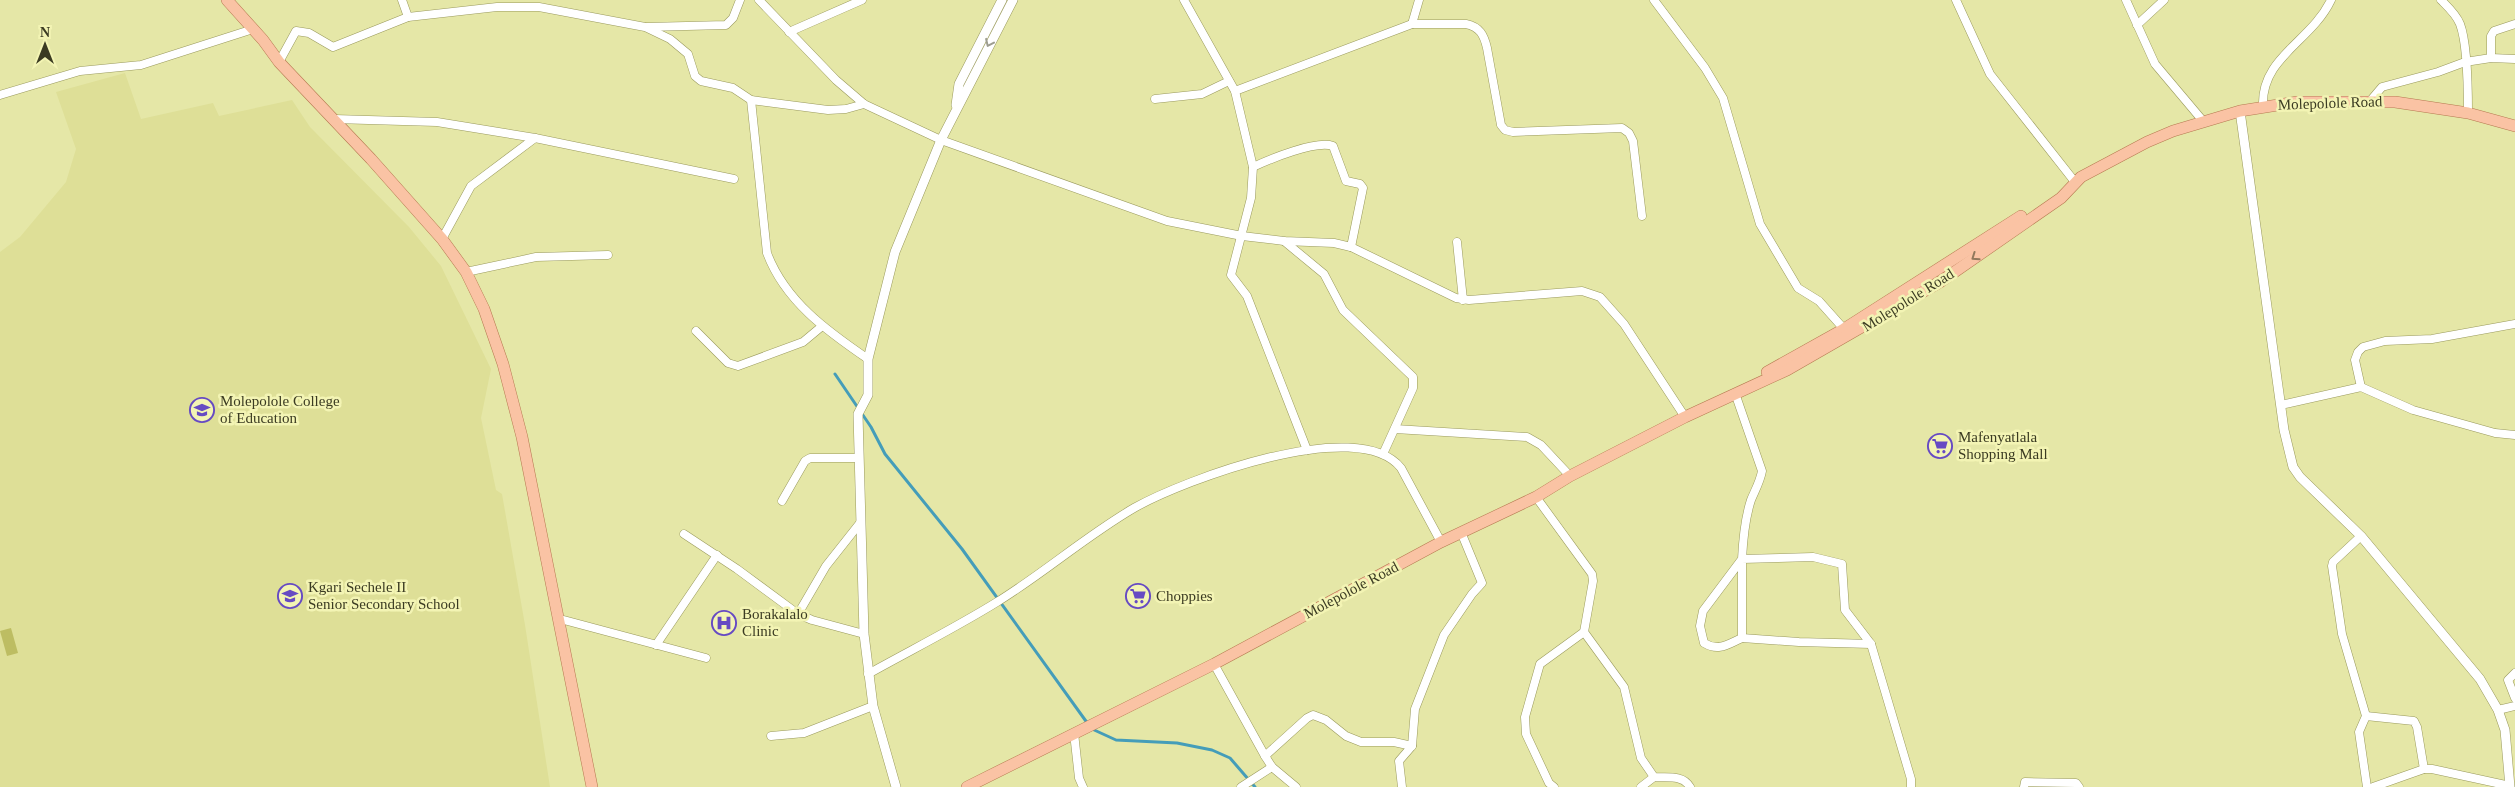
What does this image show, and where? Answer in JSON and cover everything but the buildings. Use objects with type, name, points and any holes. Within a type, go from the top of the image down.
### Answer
[{"type":"main road","points":[[217,0],[334,119],[442,239],[466,272],[495,336],[522,437],[560,619],[592,787]]},
{"type":"main road","points":[[227,0],[275,58]]},
{"type":"main road","name":"Molepolole Road","points":[[1735,393],[1750,382],[1844,329],[2057,191],[2147,142],[2203,121],[2263,106],[2297,102],[2371,100],[2468,113],[2515,126]]},
{"type":"main road","name":"Molepolole Road","points":[[967,787],[1214,664],[1441,542],[1536,497],[1570,476],[1685,417],[1788,370],[1940,282],[2061,198],[2072,184]]},
{"type":"street","points":[[402,0],[408,17]]},
{"type":"street","points":[[645,27],[726,25],[733,18],[740,0]]},
{"type":"street","points":[[760,0],[836,80],[864,104],[941,140],[1148,216],[1242,236],[1284,241],[1328,242],[1350,247],[1449,297],[1463,300],[1582,291],[1590,292],[1600,297],[1624,324],[1685,417]]},
{"type":"street","points":[[789,32],[862,0]]},
{"type":"street","points":[[955,112],[959,84],[1002,0]]},
{"type":"street","points":[[896,787],[872,706],[868,674],[864,634],[858,414],[868,395],[868,359],[894,252],[941,140],[993,34],[1012,0]]},
{"type":"street","points":[[1184,0],[1235,91],[1253,166],[1251,198],[1231,275],[1246,296],[1307,450]]},
{"type":"street","points":[[1412,24],[1419,0]]},
{"type":"street","points":[[1654,0],[1705,68],[1723,98],[1760,224],[1798,288],[1819,302],[1844,329]]},
{"type":"street","points":[[1956,0],[1990,74],[2072,184]]},
{"type":"street","points":[[2126,0],[2155,64],[2164,78],[2203,121]]},
{"type":"street","points":[[2137,25],[2164,0]]},
{"type":"street","points":[[2263,106],[2262,91],[2269,72],[2315,26],[2331,0]]},
{"type":"street","points":[[2441,0],[2455,15],[2460,25],[2465,62],[2468,113]]},
{"type":"street","points":[[275,58],[296,31],[308,33],[333,47],[408,17],[539,4],[645,27],[670,39],[688,54],[695,76],[701,81],[733,88],[751,100],[828,110],[846,109],[864,104]]},
{"type":"street","points":[[1235,91],[1412,24],[1466,24],[1478,29],[1484,36],[1488,48],[1499,121],[1505,130],[1513,132],[1614,127],[1622,128],[1629,133],[1633,141],[1642,216]]},
{"type":"street","points":[[2491,58],[2491,36],[2494,32],[2515,24]]},
{"type":"street","points":[[0,95],[80,71],[141,66],[247,31]]},
{"type":"street","points":[[2371,100],[2382,87],[2413,80],[2465,62],[2491,58],[2515,59]]},
{"type":"street","points":[[1155,99],[1202,94],[1229,81]]},
{"type":"street","points":[[751,100],[767,253],[780,281],[821,327],[868,359]]},
{"type":"street","points":[[2240,111],[2286,444],[2293,467],[2300,477],[2360,536],[2480,679],[2498,710],[2508,750],[2510,786],[2450,772],[2424,769],[2373,787]]},
{"type":"street","points":[[334,119],[437,122],[535,138],[734,179]]},
{"type":"street","points":[[442,239],[471,186],[535,138]]},
{"type":"street","points":[[1253,166],[1315,145],[1327,144],[1333,146],[1346,181],[1360,184],[1363,188],[1350,247]]},
{"type":"street","points":[[1284,241],[1324,274],[1344,310],[1412,377],[1413,388],[1383,454]]},
{"type":"street","points":[[1457,242],[1463,300]]},
{"type":"street","points":[[466,272],[536,257],[608,255]]},
{"type":"street","points":[[2361,387],[2355,360],[2358,352],[2363,347],[2385,341],[2432,339],[2515,324]]},
{"type":"street","points":[[696,331],[728,363],[738,366],[803,342],[821,327]]},
{"type":"street","points":[[2281,405],[2361,387],[2413,410],[2495,433],[2515,436]]},
{"type":"street","points":[[1735,393],[1762,471],[1760,483],[1750,502],[1742,559],[1742,638]]},
{"type":"street","points":[[1395,429],[1527,437],[1541,444],[1570,476]]},
{"type":"street","points":[[868,674],[996,602],[1136,508],[1223,470],[1307,450],[1359,448],[1383,454],[1395,461],[1401,468],[1441,542]]},
{"type":"street","points":[[782,501],[805,461],[810,458],[858,458]]},
{"type":"street","points":[[1536,497],[1592,574],[1593,581],[1584,632],[1540,664],[1525,717],[1526,734],[1550,783],[1554,787]]},
{"type":"street","points":[[798,614],[826,566],[860,523]]},
{"type":"street","points":[[1402,787],[1399,761],[1412,746],[1416,709],[1444,636],[1472,594],[1482,583],[1461,532]]},
{"type":"street","points":[[684,534],[717,555],[798,614],[812,620],[864,634]]},
{"type":"street","points":[[2360,536],[2333,562],[2332,566],[2342,634],[2366,716],[2359,732],[2367,787]]},
{"type":"street","points":[[656,645],[717,555]]},
{"type":"street","points":[[1742,559],[1813,557],[1842,564],[1845,610],[1871,644],[1911,779],[1910,787]]},
{"type":"street","points":[[1742,559],[1704,611],[1700,626],[1704,643],[1714,648],[1742,638],[1871,644]]},
{"type":"street","points":[[560,619],[706,658]]},
{"type":"street","points":[[1584,632],[1624,687],[1641,758],[1654,777]]},
{"type":"street","points":[[1214,664],[1264,756],[1272,767],[1296,787]]},
{"type":"street","points":[[2515,673],[2508,680],[2515,698]]},
{"type":"street","points":[[771,736],[804,733],[872,706]]},
{"type":"street","points":[[2498,710],[2515,706]]},
{"type":"street","points":[[1264,756],[1307,718],[1313,715],[1326,720],[1346,736],[1361,742],[1394,742],[1412,746]]},
{"type":"street","points":[[2366,716],[2414,721],[2417,727],[2424,769]]},
{"type":"street","points":[[1074,733],[1079,778],[1083,787]]},
{"type":"street","points":[[1241,787],[1272,767]]},
{"type":"street","points":[[1641,787],[1654,777],[1679,778],[1684,780],[1690,787]]},
{"type":"street","points":[[2024,787],[2026,782],[2036,780],[2076,783],[2079,787]]},
{"type":"shaded area","points":[[125,73],[141,119],[213,103],[219,116],[292,100],[310,127],[409,227],[441,266],[491,369],[481,418],[496,490],[502,494],[525,625],[550,787],[0,787],[0,252],[20,237],[66,182],[76,149],[56,92]]},
{"type":"shaded area","points":[[11,628],[18,653],[7,656],[0,631]]},
{"type":"waterway","points":[[835,374],[871,427],[885,454],[962,549],[1088,724]]},
{"type":"waterway","points":[[1092,729],[1116,740],[1177,743],[1212,750],[1230,758],[1255,787]]},
{"type":"place","name":"Molepolole College of Education","points":[[202,410]]},
{"type":"place","name":"Mafenyatlala Shopping Mall","points":[[1940,446]]},
{"type":"place","name":"Kgari Sechele II Senior Secondary School","points":[[290,596]]},
{"type":"place","name":"Choppies","points":[[1138,596]]},
{"type":"place","name":"Borakalalo Clinic","points":[[724,623]]}]
